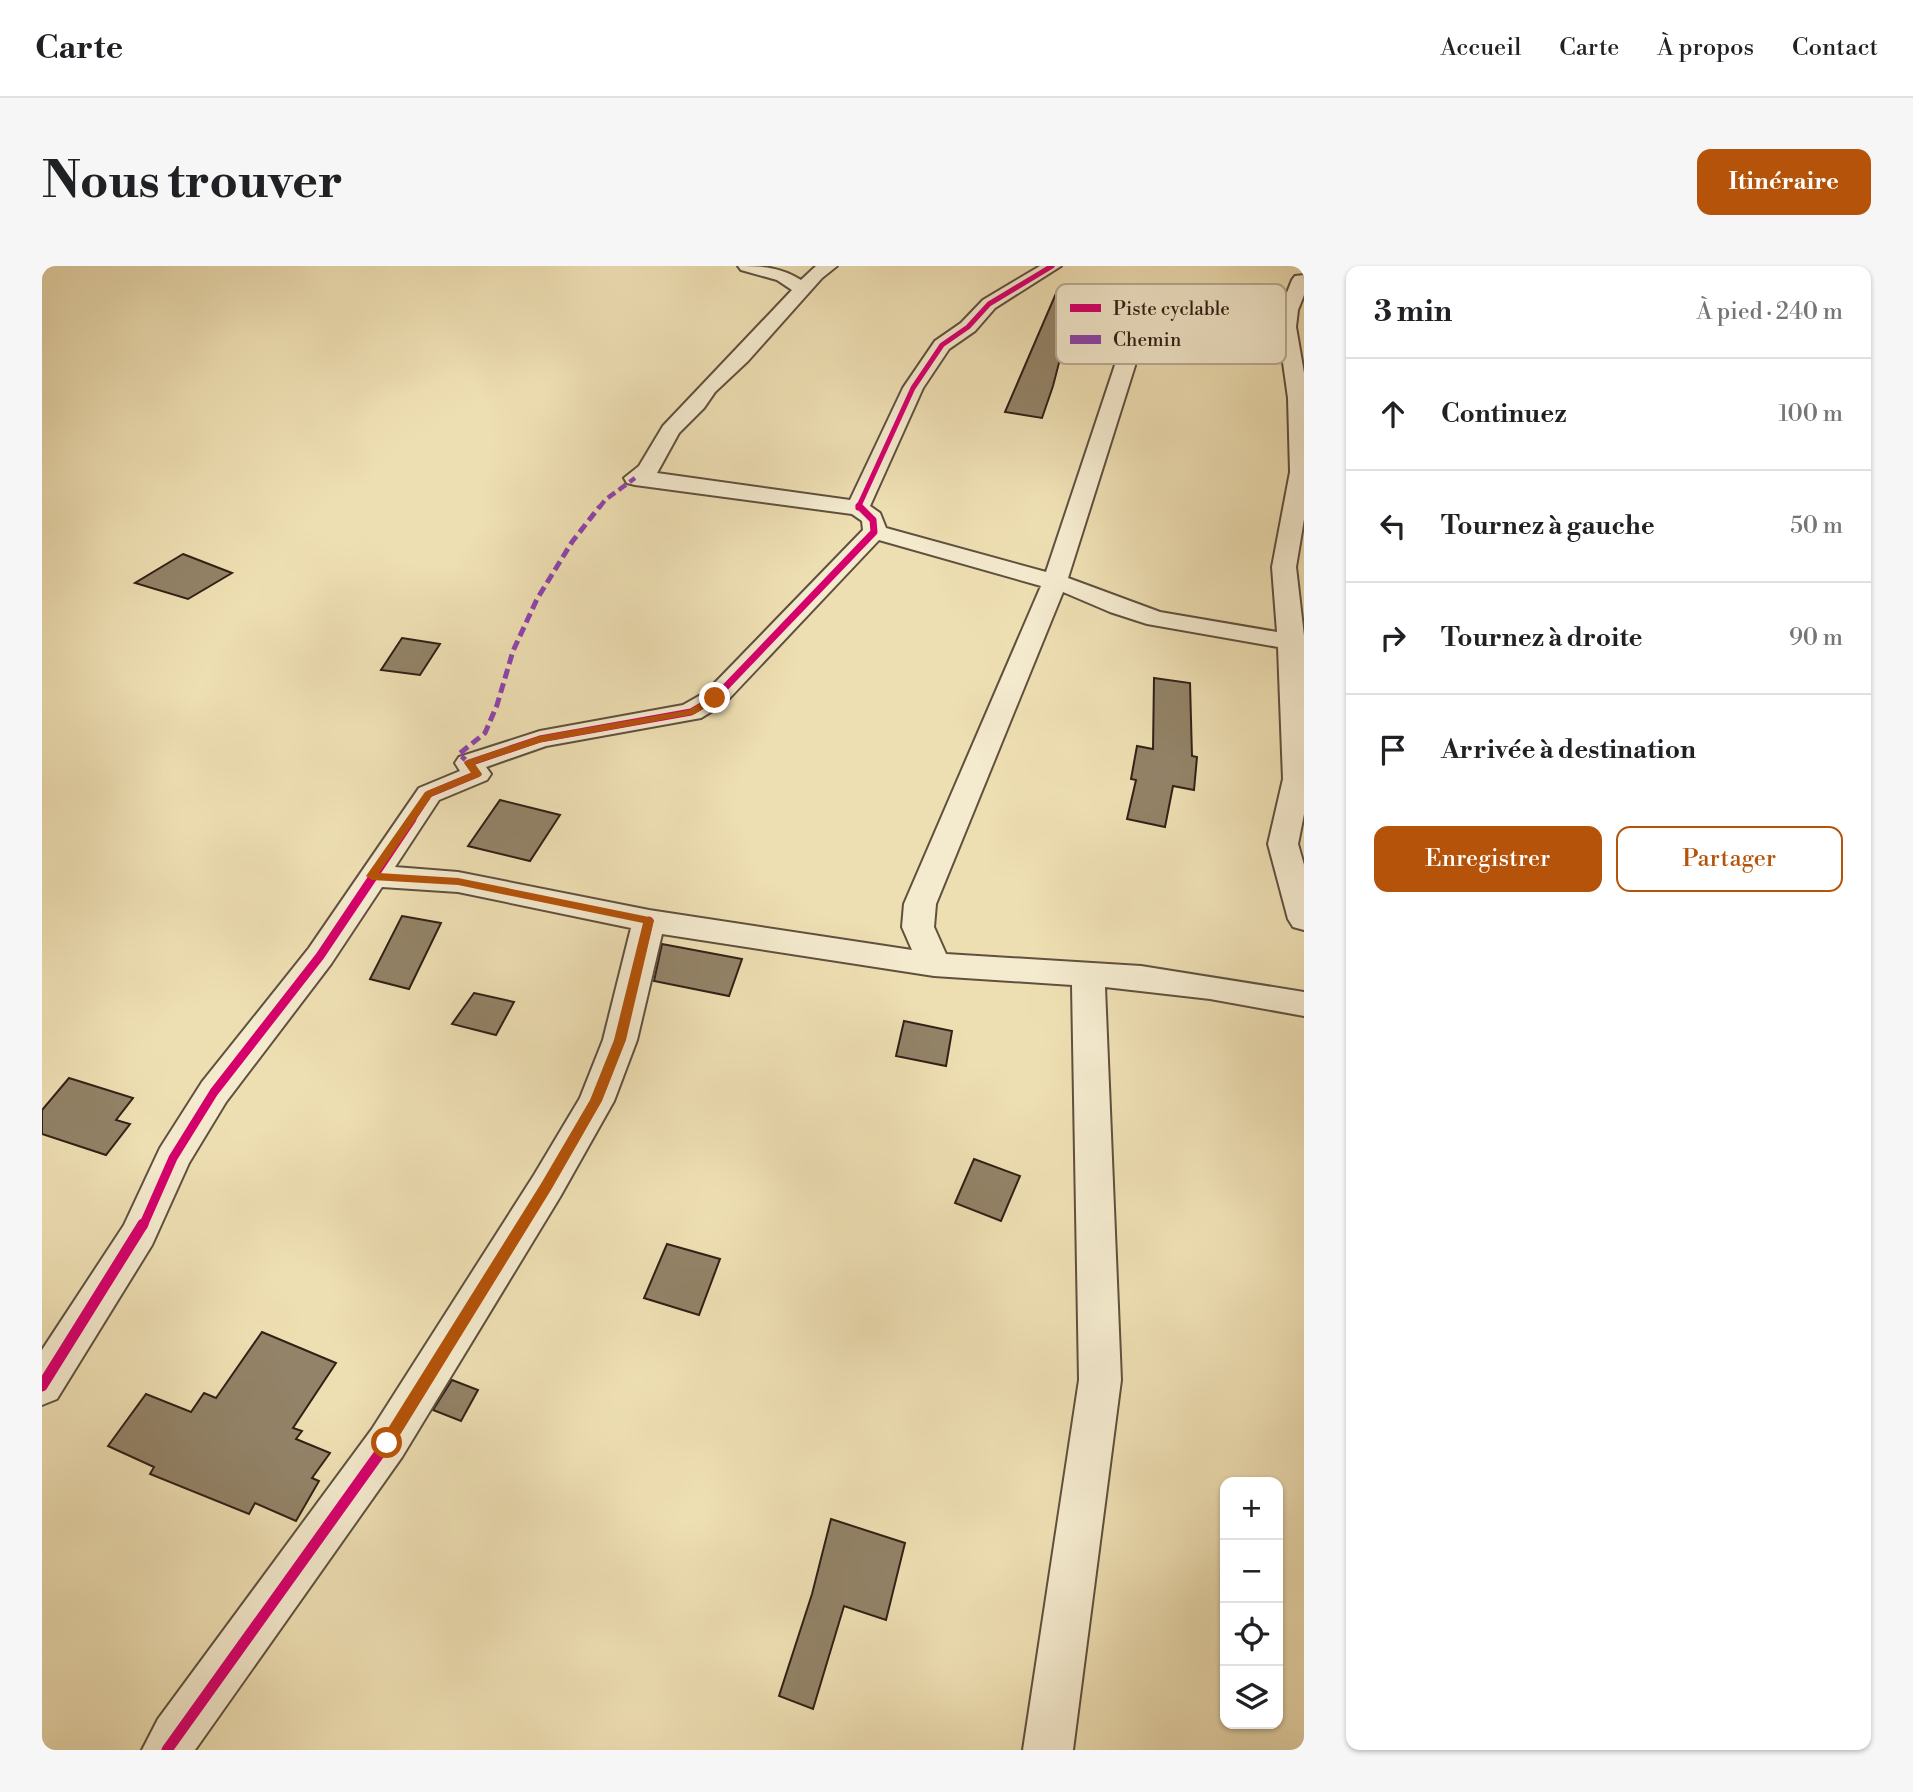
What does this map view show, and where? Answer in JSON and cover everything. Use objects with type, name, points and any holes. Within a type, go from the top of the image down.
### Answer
[{"type":"street","points":[[747,266],[783,276],[804,290]]},
{"type":"street","points":[[828,266],[816,274],[804,290],[707,388],[697,404],[670,430],[648,470],[635,478],[680,482],[866,520],[1055,582],[1156,619],[1298,643]]},
{"type":"street","points":[[42,1386],[139,1234],[173,1158],[214,1092],[320,956],[429,794],[477,774],[469,763],[540,739],[691,712],[715,698],[866,520],[913,388],[942,345],[968,327],[989,304],[1052,266]]},
{"type":"street","points":[[1301,279],[1289,310],[1287,327],[1301,398],[1301,472],[1284,567],[1298,643],[1297,779],[1283,844],[1304,919]]},
{"type":"street","points":[[934,965],[918,927],[920,904],[1055,582],[1125,364]]},
{"type":"street","points":[[372,876],[458,882],[649,920],[934,965],[1088,975],[1210,987],[1304,1004]]},
{"type":"street","points":[[167,1750],[387,1443],[584,1123],[596,1101],[620,1040],[649,920]]},
{"type":"street","points":[[1048,1750],[1100,1380],[1088,975]]},
{"type":"building","points":[[1056,293],[1056,364],[1059,364],[1042,418],[1005,412]]},
{"type":"building","points":[[183,554],[232,573],[188,599],[135,583]]},
{"type":"building","points":[[402,638],[440,644],[420,675],[381,670]]},
{"type":"building","points":[[1154,678],[1190,683],[1192,756],[1197,757],[1194,790],[1173,786],[1165,827],[1127,819],[1136,780],[1131,779],[1137,746],[1153,749]]},
{"type":"building","points":[[500,800],[560,815],[530,861],[468,846]]},
{"type":"building","points":[[402,916],[441,923],[409,989],[370,979]]},
{"type":"building","points":[[662,944],[742,959],[729,996],[654,981]]},
{"type":"building","points":[[474,993],[514,1002],[496,1035],[452,1024]]},
{"type":"building","points":[[904,1021],[952,1031],[946,1066],[896,1056]]},
{"type":"building","points":[[69,1078],[133,1098],[116,1120],[130,1124],[106,1155],[42,1134],[42,1110]]},
{"type":"building","points":[[974,1159],[1020,1176],[1001,1221],[955,1203]]},
{"type":"building","points":[[667,1244],[720,1259],[699,1315],[644,1298]]},
{"type":"building","points":[[262,1332],[336,1363],[293,1428],[302,1431],[296,1439],[330,1453],[312,1478],[319,1481],[296,1521],[255,1503],[249,1514],[150,1474],[154,1467],[108,1446],[146,1394],[191,1412],[204,1393],[216,1398]]},
{"type":"building","points":[[452,1380],[478,1390],[461,1421],[433,1410]]},
{"type":"building","points":[[831,1519],[905,1543],[886,1620],[844,1606],[813,1709],[779,1696],[812,1594]]},
{"type":"marked path","points":[[469,763],[459,754],[485,733],[497,705],[513,651],[537,599],[572,542],[605,500],[635,478]]},
{"type":"cycle path","points":[[42,1386],[139,1234],[173,1158],[214,1092],[320,956],[429,794],[477,774],[469,763],[540,739],[691,712],[715,698],[874,532],[872,517],[858,508],[913,388],[942,345],[968,327],[989,304],[1052,266]]},
{"type":"cycle path","points":[[167,1750],[387,1443],[547,1186],[596,1101],[620,1040],[649,921]]},
{"type":"route","points":[[387,1443],[547,1186],[596,1101],[620,1040],[649,920],[458,882],[372,876],[429,794],[477,774],[469,763],[540,739],[691,712],[715,698]]}]
